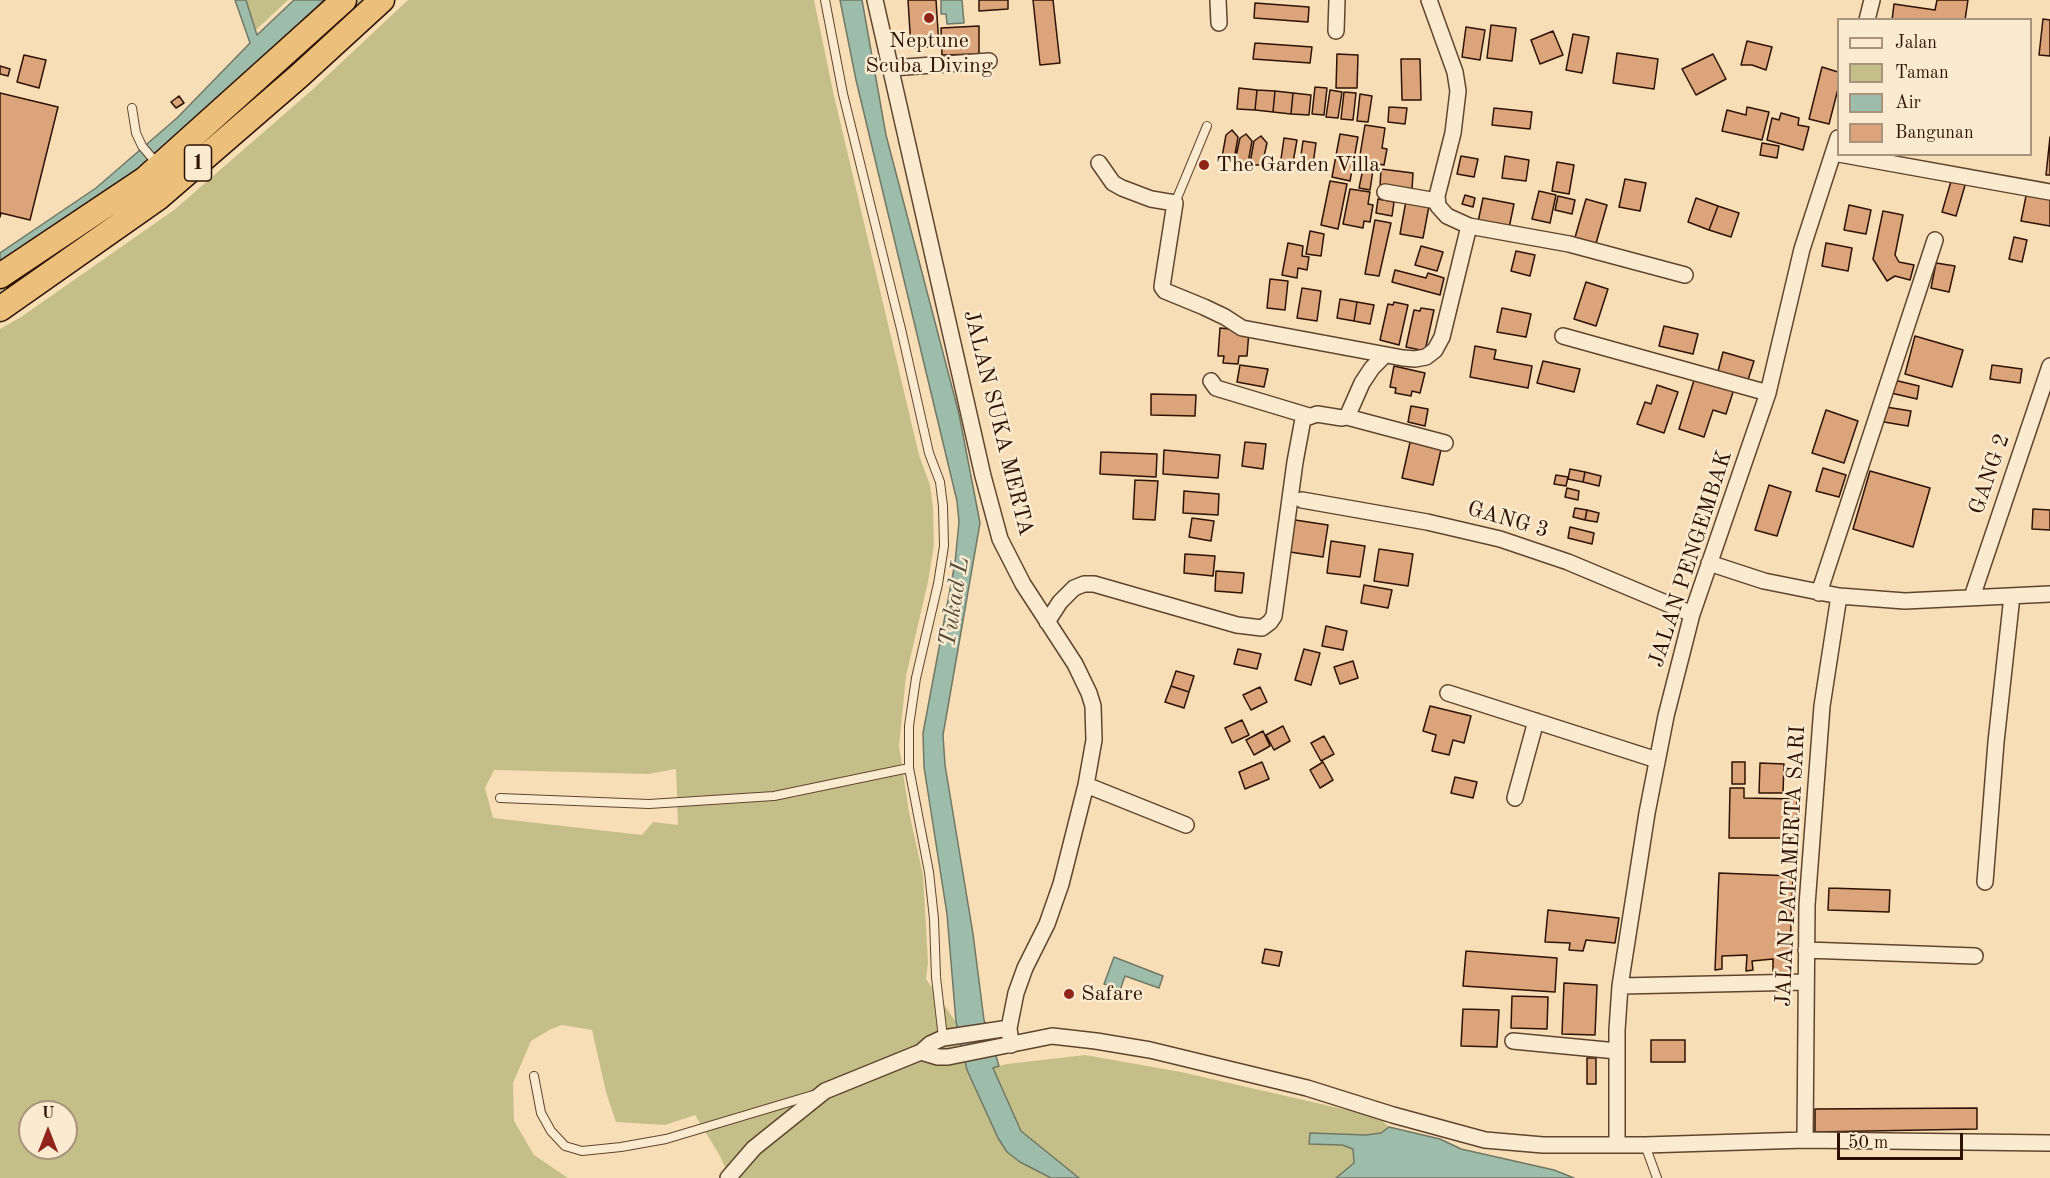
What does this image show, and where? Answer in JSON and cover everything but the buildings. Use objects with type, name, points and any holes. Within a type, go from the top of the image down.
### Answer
[{"type":"highway","name":"1","points":[[0,276],[145,179],[156,163],[344,0]]},
{"type":"highway","name":"1","points":[[0,309],[158,198],[299,76],[382,0]]},
{"type":"street","name":"JALAN SUKA MERTA","points":[[875,0],[1000,539],[1047,622],[1075,664],[1093,706],[1094,740],[1086,785],[1061,884],[1047,924],[1025,968],[1016,993],[1005,1047]]},
{"type":"street","points":[[1218,0],[1219,23]]},
{"type":"street","points":[[1336,31],[1337,0]]},
{"type":"street","points":[[1430,0],[1455,72],[1458,91],[1453,133],[1437,201],[1438,206],[1447,216],[1469,226],[1569,244],[1685,275]]},
{"type":"street","points":[[1868,18],[1872,0]]},
{"type":"street","points":[[891,68],[989,61]]},
{"type":"street","name":"JALAN PENGEMBAK","points":[[1617,1145],[1620,986],[1666,716],[1692,614],[1768,393],[1802,249],[1837,154]]},
{"type":"street","points":[[1848,156],[2050,192]]},
{"type":"street","points":[[1099,163],[1113,183],[1122,188],[1151,199],[1175,203],[1162,287],[1165,291],[1225,317],[1242,328],[1385,355],[1415,359],[1426,357],[1435,351],[1442,336],[1469,226]]},
{"type":"street","points":[[1385,192],[1437,201]]},
{"type":"street","points":[[1819,593],[1935,240]]},
{"type":"street","points":[[1563,336],[1768,393]]},
{"type":"street","points":[[1347,417],[1362,383],[1385,355]]},
{"type":"street","name":"GANG 2","points":[[1972,597],[2050,366]]},
{"type":"street","points":[[1211,381],[1216,388],[1309,416],[1347,417],[1445,442]]},
{"type":"street","points":[[1047,622],[1074,588],[1084,584],[1094,584],[1237,625],[1262,628],[1270,622],[1274,616],[1300,428],[1303,418],[1309,416]]},
{"type":"street","name":"GANG 3","points":[[1302,500],[1427,522],[1500,539],[1568,562],[1692,614]]},
{"type":"street","points":[[1709,563],[1764,581],[1839,596],[1905,601],[2050,594]]},
{"type":"street","name":"JALAN PATAMERTA SARI","points":[[1805,1140],[1808,905],[1820,729],[1839,596]]},
{"type":"street","points":[[1985,882],[1996,742],[2012,596]]},
{"type":"street","points":[[1448,693],[1657,760]]},
{"type":"street","points":[[1515,798],[1536,721]]},
{"type":"street","points":[[1086,785],[1186,825]]},
{"type":"street","points":[[1806,950],[1975,956]]},
{"type":"street","points":[[1620,986],[1806,982]]},
{"type":"street","points":[[728,1178],[754,1148],[825,1091],[921,1052],[930,1044],[948,1037],[1009,1028]]},
{"type":"street","points":[[921,1052],[938,1057],[957,1055],[1052,1036],[1096,1041],[1150,1050],[1307,1088],[1485,1140],[1543,1145],[1645,1145],[1805,1140],[2050,1143]]},
{"type":"street","points":[[1513,1041],[1617,1051]]},
{"type":"lane","points":[[825,0],[843,94],[929,453],[940,482],[943,506],[944,546],[938,584],[916,678],[909,726],[909,768],[929,872],[934,919],[936,977],[948,1037]]},
{"type":"lane","points":[[132,108],[136,132],[142,146],[156,163]]},
{"type":"lane","points":[[1175,203],[1207,126]]},
{"type":"lane","points":[[500,798],[649,804],[774,796],[909,768]]},
{"type":"lane","points":[[534,1076],[541,1113],[551,1131],[565,1146],[582,1151],[611,1149],[666,1139],[825,1091]]},
{"type":"lane","points":[[1645,1145],[1657,1178]]},
{"type":"green space","points":[[246,0],[288,0],[256,30]]},
{"type":"green space","points":[[359,0],[368,0],[178,170],[0,296],[0,289],[17,278],[309,47]]},
{"type":"green space","points":[[408,0],[814,0],[834,96],[919,455],[930,485],[933,507],[934,545],[928,582],[906,676],[899,746],[909,812],[923,875],[928,963],[926,979],[956,1022],[967,1070],[998,1138],[1007,1152],[1020,1162],[1051,1178],[730,1178],[720,1156],[695,1115],[665,1125],[616,1122],[606,1092],[592,1030],[562,1025],[531,1041],[513,1083],[514,1121],[534,1155],[568,1178],[0,1178],[0,329],[21,317],[174,210],[312,90]],"holes":[[[676,769],[678,825],[653,822],[642,835],[493,818],[485,788],[494,770],[648,774]]]},
{"type":"green space","points":[[1085,1055],[1181,1072],[1378,1117],[1389,1127],[1381,1133],[1366,1135],[1310,1133],[1309,1144],[1342,1145],[1353,1149],[1354,1163],[1336,1178],[1079,1178],[1021,1131],[993,1068],[1007,1064]]},
{"type":"water","points":[[235,0],[246,0],[257,35],[294,0],[324,0],[232,87],[111,193],[0,270],[0,253],[96,188],[177,118],[250,43]]},
{"type":"water","name":"Tukad L","points":[[840,0],[862,0],[886,135],[959,414],[980,523],[943,735],[945,765],[973,934],[984,1020],[999,1066],[993,1068],[1021,1131],[1079,1178],[1051,1178],[1020,1162],[1007,1152],[998,1138],[967,1070],[956,1022],[947,914],[924,767],[923,733],[955,563],[959,522],[957,501],[856,80]]},
{"type":"water","points":[[941,0],[962,0],[964,23],[947,24],[946,14],[941,14]]},
{"type":"water","points":[[1114,957],[1163,976],[1159,988],[1125,976],[1120,990],[1104,984]]},
{"type":"water","points":[[1389,1127],[1440,1139],[1461,1149],[1554,1170],[1574,1178],[1336,1178],[1354,1163],[1353,1149],[1342,1145],[1309,1144],[1310,1133],[1366,1135],[1381,1133]]},
{"type":"place","name":"Neptune Scuba Diving","points":[[929,18]]},
{"type":"place","name":"The Garden Villa","points":[[1204,165]]},
{"type":"place","name":"Safare","points":[[1069,994]]}]
